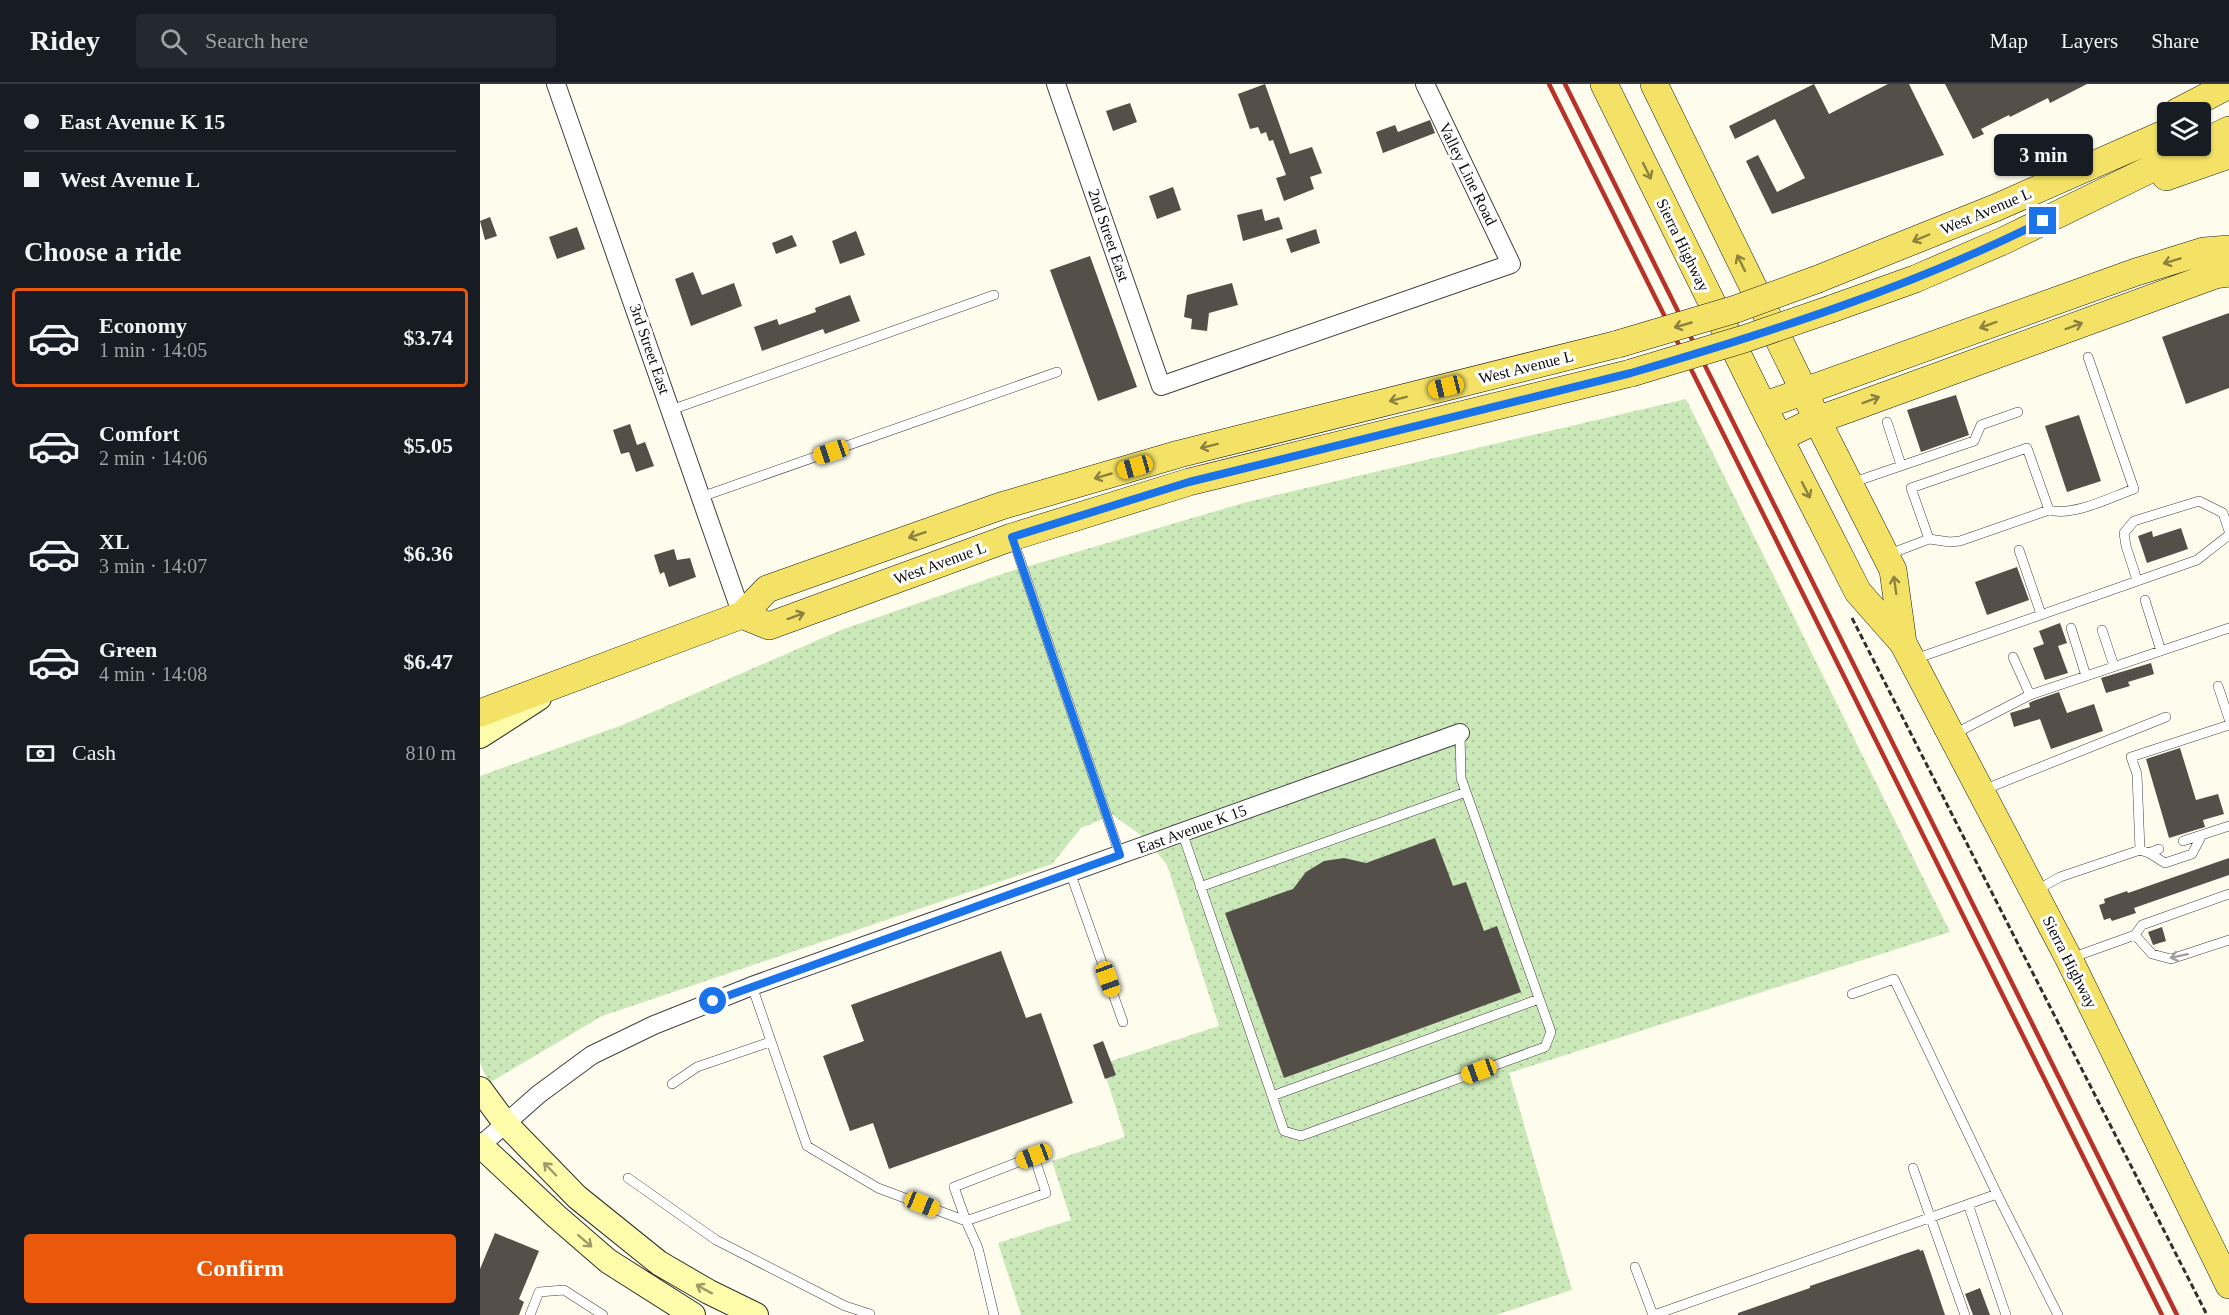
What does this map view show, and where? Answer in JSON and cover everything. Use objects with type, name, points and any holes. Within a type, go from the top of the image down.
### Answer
[{"type":"main road","name":"Sierra Highway","points":[[1604,84],[1858,592],[1908,651],[2069,959],[2229,1285]]},
{"type":"main road","points":[[1654,84],[1804,390]]},
{"type":"main road","points":[[2196,102],[2229,85]]},
{"type":"main road","points":[[2211,112],[2229,105]]},
{"type":"main road","points":[[1995,208],[2157,123]]},
{"type":"main road","name":"West Avenue L","points":[[2211,139],[2229,130]]},
{"type":"main road","name":"West Avenue L","points":[[480,713],[742,615],[767,589],[1001,506],[1179,454],[1618,344],[1736,309],[1818,279],[1995,208],[2157,137]]},
{"type":"main road","points":[[2043,221],[2229,155]]},
{"type":"main road","name":"West Avenue L","points":[[742,615],[769,626],[1012,537],[1189,482],[1631,373],[1744,339],[1916,279],[2003,241],[2176,156]]},
{"type":"main road","points":[[1763,406],[2136,272],[2204,251],[2229,249]]},
{"type":"main road","points":[[1779,438],[1816,420],[2215,275],[2229,273]]},
{"type":"main road","name":"Sierra Highway","points":[[1804,390],[1816,420],[1893,570],[1908,651]]},
{"type":"main road","points":[[480,736],[565,681]]},
{"type":"main road","points":[[480,1089],[505,1123],[577,1197],[659,1263],[709,1292],[756,1315]]},
{"type":"main road","points":[[480,1145],[608,1261],[693,1315]]},
{"type":"street","name":"3rd Street East","points":[[556,84],[742,615]]},
{"type":"street","name":"2nd Street East","points":[[1056,84],[1161,386],[1511,264]]},
{"type":"street","name":"Valley Line Road","points":[[1425,84],[1511,264]]},
{"type":"street","name":"East Avenue K 15","points":[[480,1145],[539,1094],[592,1055],[654,1025],[752,986],[1460,733]]},
{"type":"lane","points":[[671,410],[994,295]]},
{"type":"lane","points":[[1885,556],[1929,539],[1960,541],[2049,510],[2059,513],[2071,511],[2134,489],[2088,357]]},
{"type":"lane","points":[[701,497],[1058,372]]},
{"type":"lane","points":[[1849,484],[1974,441],[1981,425],[2018,412]]},
{"type":"lane","points":[[1887,422],[1901,465]]},
{"type":"lane","points":[[1929,539],[1911,488],[2027,448],[2049,510]]},
{"type":"lane","points":[[1908,651],[2041,614],[2197,560],[2229,533],[2223,513],[2199,501],[2134,521],[2124,533],[2137,580]]},
{"type":"lane","points":[[1012,537],[1120,855]]},
{"type":"lane","points":[[2019,549],[2041,614]]},
{"type":"lane","points":[[2145,600],[2161,651]]},
{"type":"lane","points":[[2071,627],[2086,676]]},
{"type":"lane","points":[[1952,735],[2030,696],[2229,628]]},
{"type":"lane","points":[[2102,630],[2114,666]]},
{"type":"lane","points":[[2013,657],[2030,696]]},
{"type":"lane","points":[[2218,686],[2229,719]]},
{"type":"lane","points":[[1980,790],[2166,717]]},
{"type":"lane","points":[[2202,835],[2192,854],[2165,863],[2149,850],[2137,774],[2131,757],[2229,725]]},
{"type":"lane","points":[[1182,832],[1284,1131],[1301,1136],[1545,1047],[1551,1032],[1461,778],[1460,733]]},
{"type":"lane","points":[[1200,887],[1466,792]]},
{"type":"lane","points":[[2183,842],[2229,826]]},
{"type":"lane","points":[[2033,892],[2060,877],[2149,850]]},
{"type":"lane","points":[[1070,872],[1123,1022]]},
{"type":"lane","points":[[2069,959],[2135,935],[2142,925],[2229,894]]},
{"type":"lane","points":[[2135,935],[2152,954],[2171,959],[2229,940]]},
{"type":"lane","points":[[1852,994],[1894,979],[2058,1315]]},
{"type":"lane","points":[[752,986],[807,1146],[878,1188],[966,1221],[1046,1193],[1034,1156],[954,1187],[966,1221],[978,1248],[994,1315]]},
{"type":"lane","points":[[1272,1096],[1539,999]]},
{"type":"lane","points":[[672,1084],[697,1067],[770,1041]]},
{"type":"lane","points":[[1913,1168],[1965,1315]]},
{"type":"lane","points":[[628,1178],[716,1240],[845,1306],[870,1314]]},
{"type":"lane","points":[[1635,1267],[1653,1315],[1997,1194]]},
{"type":"lane","points":[[1968,1204],[2006,1315]]},
{"type":"lane","points":[[530,1315],[539,1292],[564,1290],[603,1315]]},
{"type":"path","points":[[1850,613],[2207,1315]]},
{"type":"green space","points":[[1686,399],[1950,932],[1509,1073],[1572,1290],[1496,1315],[1021,1315],[998,1243],[1071,1220],[1052,1161],[1125,1137],[1102,1064],[1219,1026],[1167,865],[1146,839],[1113,815],[1081,828],[1052,864],[602,1016],[489,1083],[480,1063],[480,776],[625,724],[841,630],[1008,572],[1247,502]]},
{"type":"building","points":[[1265,84],[1290,154],[1312,147],[1322,173],[1310,177],[1314,189],[1284,201],[1276,178],[1286,175],[1273,140],[1269,141],[1266,132],[1261,134],[1258,127],[1250,129],[1238,94]]},
{"type":"building","points":[[1814,84],[1829,114],[1888,84],[1909,84],[1944,155],[1772,214],[1746,161],[1758,155],[1777,192],[1805,178],[1775,119],[1735,139],[1729,126]]},
{"type":"building","points":[[1945,84],[2087,84],[2050,103],[2048,98],[2010,117],[2009,115],[1981,129],[1984,134],[1973,139]]},
{"type":"building","points":[[1130,103],[1137,122],[1113,131],[1106,111]]},
{"type":"building","points":[[1430,120],[1435,133],[1383,153],[1376,132],[1395,125],[1398,132]]},
{"type":"building","points":[[1173,187],[1181,210],[1157,219],[1149,196]]},
{"type":"building","points":[[1262,209],[1265,221],[1279,217],[1283,229],[1243,241],[1237,215]]},
{"type":"building","points":[[490,217],[497,236],[485,240],[480,221]]},
{"type":"building","points":[[577,227],[585,249],[557,259],[549,237]]},
{"type":"building","points":[[1316,229],[1320,243],[1291,253],[1286,239]]},
{"type":"building","points":[[856,231],[865,255],[840,264],[832,241]]},
{"type":"building","points":[[792,235],[797,246],[776,254],[772,243]]},
{"type":"building","points":[[1090,256],[1137,387],[1098,401],[1050,270]]},
{"type":"building","points":[[693,272],[702,295],[734,283],[742,306],[691,326],[675,279]]},
{"type":"building","points":[[1232,283],[1238,305],[1209,313],[1207,331],[1191,329],[1192,319],[1184,317],[1187,295]]},
{"type":"building","points":[[850,295],[860,321],[825,334],[823,329],[762,351],[754,327],[777,319],[779,325],[816,312],[815,308]]},
{"type":"building","points":[[2229,313],[2229,388],[2186,404],[2162,337]]},
{"type":"building","points":[[1956,395],[1969,435],[1921,452],[1907,410]]},
{"type":"building","points":[[2079,415],[2101,481],[2067,492],[2045,426]]},
{"type":"building","points":[[630,424],[637,445],[645,442],[654,466],[636,472],[629,452],[621,454],[613,430]]},
{"type":"building","points":[[2181,528],[2188,549],[2147,563],[2138,536],[2152,531],[2153,537]]},
{"type":"building","points":[[674,549],[677,560],[690,558],[696,577],[669,587],[664,572],[660,574],[654,555]]},
{"type":"building","points":[[2017,567],[2029,600],[1987,615],[1975,582]]},
{"type":"building","points":[[2060,623],[2067,643],[2058,646],[2068,673],[2045,680],[2033,648],[2044,644],[2039,631]]},
{"type":"building","points":[[2151,663],[2154,674],[2128,682],[2130,686],[2106,693],[2101,678]]},
{"type":"building","points":[[2059,692],[2067,713],[2094,704],[2103,731],[2051,749],[2040,719],[2014,727],[2010,713],[2030,707],[2029,703]]},
{"type":"building","points":[[2180,748],[2196,800],[2218,794],[2224,814],[2203,820],[2205,827],[2169,838],[2146,759]]},
{"type":"building","points":[[1435,838],[1453,886],[1466,882],[1484,931],[1497,926],[1521,992],[1284,1078],[1225,913],[1293,889],[1306,872],[1324,861],[1344,858],[1366,863]]},
{"type":"building","points":[[2229,858],[2229,875],[2134,908],[2136,913],[2112,921],[2110,918],[2104,920],[2099,905],[2105,903],[2104,899]]},
{"type":"building","points":[[2162,927],[2166,941],[2153,945],[2148,932]]},
{"type":"building","points":[[1001,951],[1026,1018],[1041,1013],[1073,1103],[889,1169],[873,1123],[850,1131],[823,1056],[864,1041],[851,1005]]},
{"type":"building","points":[[1103,1041],[1116,1075],[1105,1079],[1093,1045]]},
{"type":"building","points":[[495,1233],[539,1251],[519,1299],[524,1302],[519,1315],[480,1315],[480,1269]]},
{"type":"building","points":[[1919,1249],[1923,1250],[1945,1315],[1738,1315],[1738,1313],[1810,1288],[1810,1286]]},
{"type":"building","points":[[1980,1288],[1990,1315],[1973,1315],[1965,1294]]},
{"type":"railway","points":[[1549,84],[2162,1315]]},
{"type":"railway","points":[[1565,84],[2177,1315]]},
{"type":"route","points":[[713,1001],[1120,855],[1012,537],[1189,482],[1631,373],[1689,356],[1916,279],[2043,221]]}]
